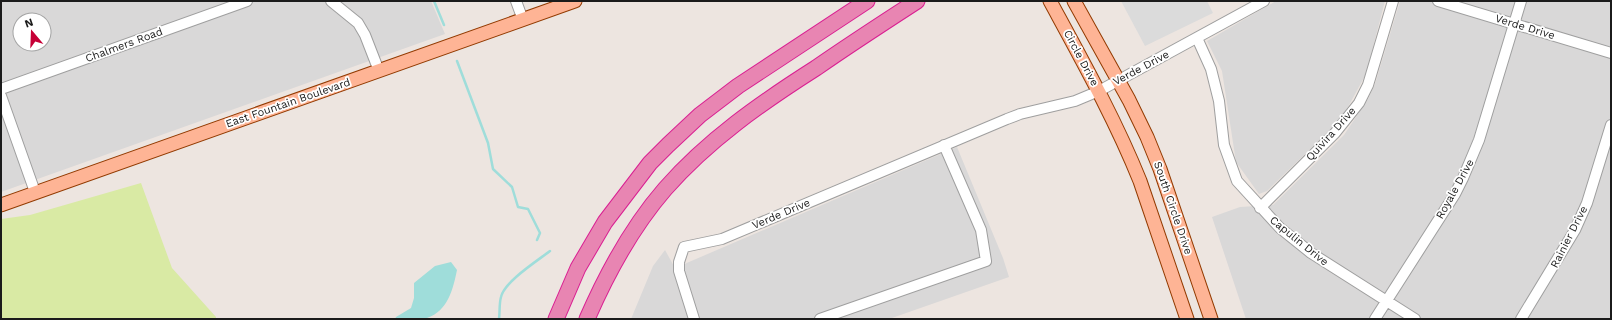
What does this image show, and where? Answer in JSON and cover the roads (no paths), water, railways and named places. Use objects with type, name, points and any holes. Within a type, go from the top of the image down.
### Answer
[{"type":"highway","points":[[556,319],[578,268],[605,222],[645,169],[668,145],[700,115],[738,86],[866,1]]},
{"type":"highway","points":[[588,318],[610,271],[636,227],[664,190],[697,156],[719,136],[771,97],[917,1]]},
{"type":"main road","name":"East Fountain Boulevard","points":[[1,205],[575,1]]},
{"type":"main road","name":"Circle Drive","points":[[1050,1],[1111,116]]},
{"type":"main road","name":"Circle Drive","points":[[1074,1],[1129,100]]},
{"type":"main road","name":"South Circle Drive","points":[[1129,100],[1147,137],[1160,169],[1211,319]]},
{"type":"main road","name":"South Circle Drive","points":[[1111,116],[1140,181],[1187,319]]},
{"type":"street","name":"Chalmers Road","points":[[1,89],[246,1]]},
{"type":"street","points":[[331,1],[358,23],[365,35],[379,71]]},
{"type":"street","points":[[516,1],[523,20]]},
{"type":"street","name":"Verde Drive","points":[[694,319],[679,271],[679,262],[684,247],[722,239],[1020,114],[1075,101],[1099,91],[1264,1]]},
{"type":"street","name":"Quivira Drive","points":[[1260,208],[1335,133],[1359,103],[1368,85],[1393,1]]},
{"type":"street","name":"Verde Drive","points":[[1438,1],[1611,53]]},
{"type":"street","name":"Royale Drive","points":[[1375,319],[1464,178],[1479,140],[1521,1]]},
{"type":"street","name":"Capulin Drive","points":[[1197,38],[1211,69],[1219,101],[1224,145],[1236,181],[1280,228],[1311,253],[1415,319]]},
{"type":"street","points":[[1,96],[35,192]]},
{"type":"street","name":"Rainier Drive","points":[[1521,319],[1575,230],[1587,203],[1611,125]]},
{"type":"street","points":[[820,319],[986,261],[981,230],[944,145]]},
{"type":"water","points":[[451,262],[457,270],[451,292],[445,305],[434,315],[424,319],[395,319],[411,308],[414,298],[414,283],[435,266]]},
{"type":"waterway","points":[[434,1],[444,25]]},
{"type":"waterway","points":[[457,61],[488,143],[493,169],[512,187],[518,207],[528,209],[540,233],[537,240]]},
{"type":"waterway","points":[[499,319],[500,302],[503,291],[514,278],[550,251]]}]
